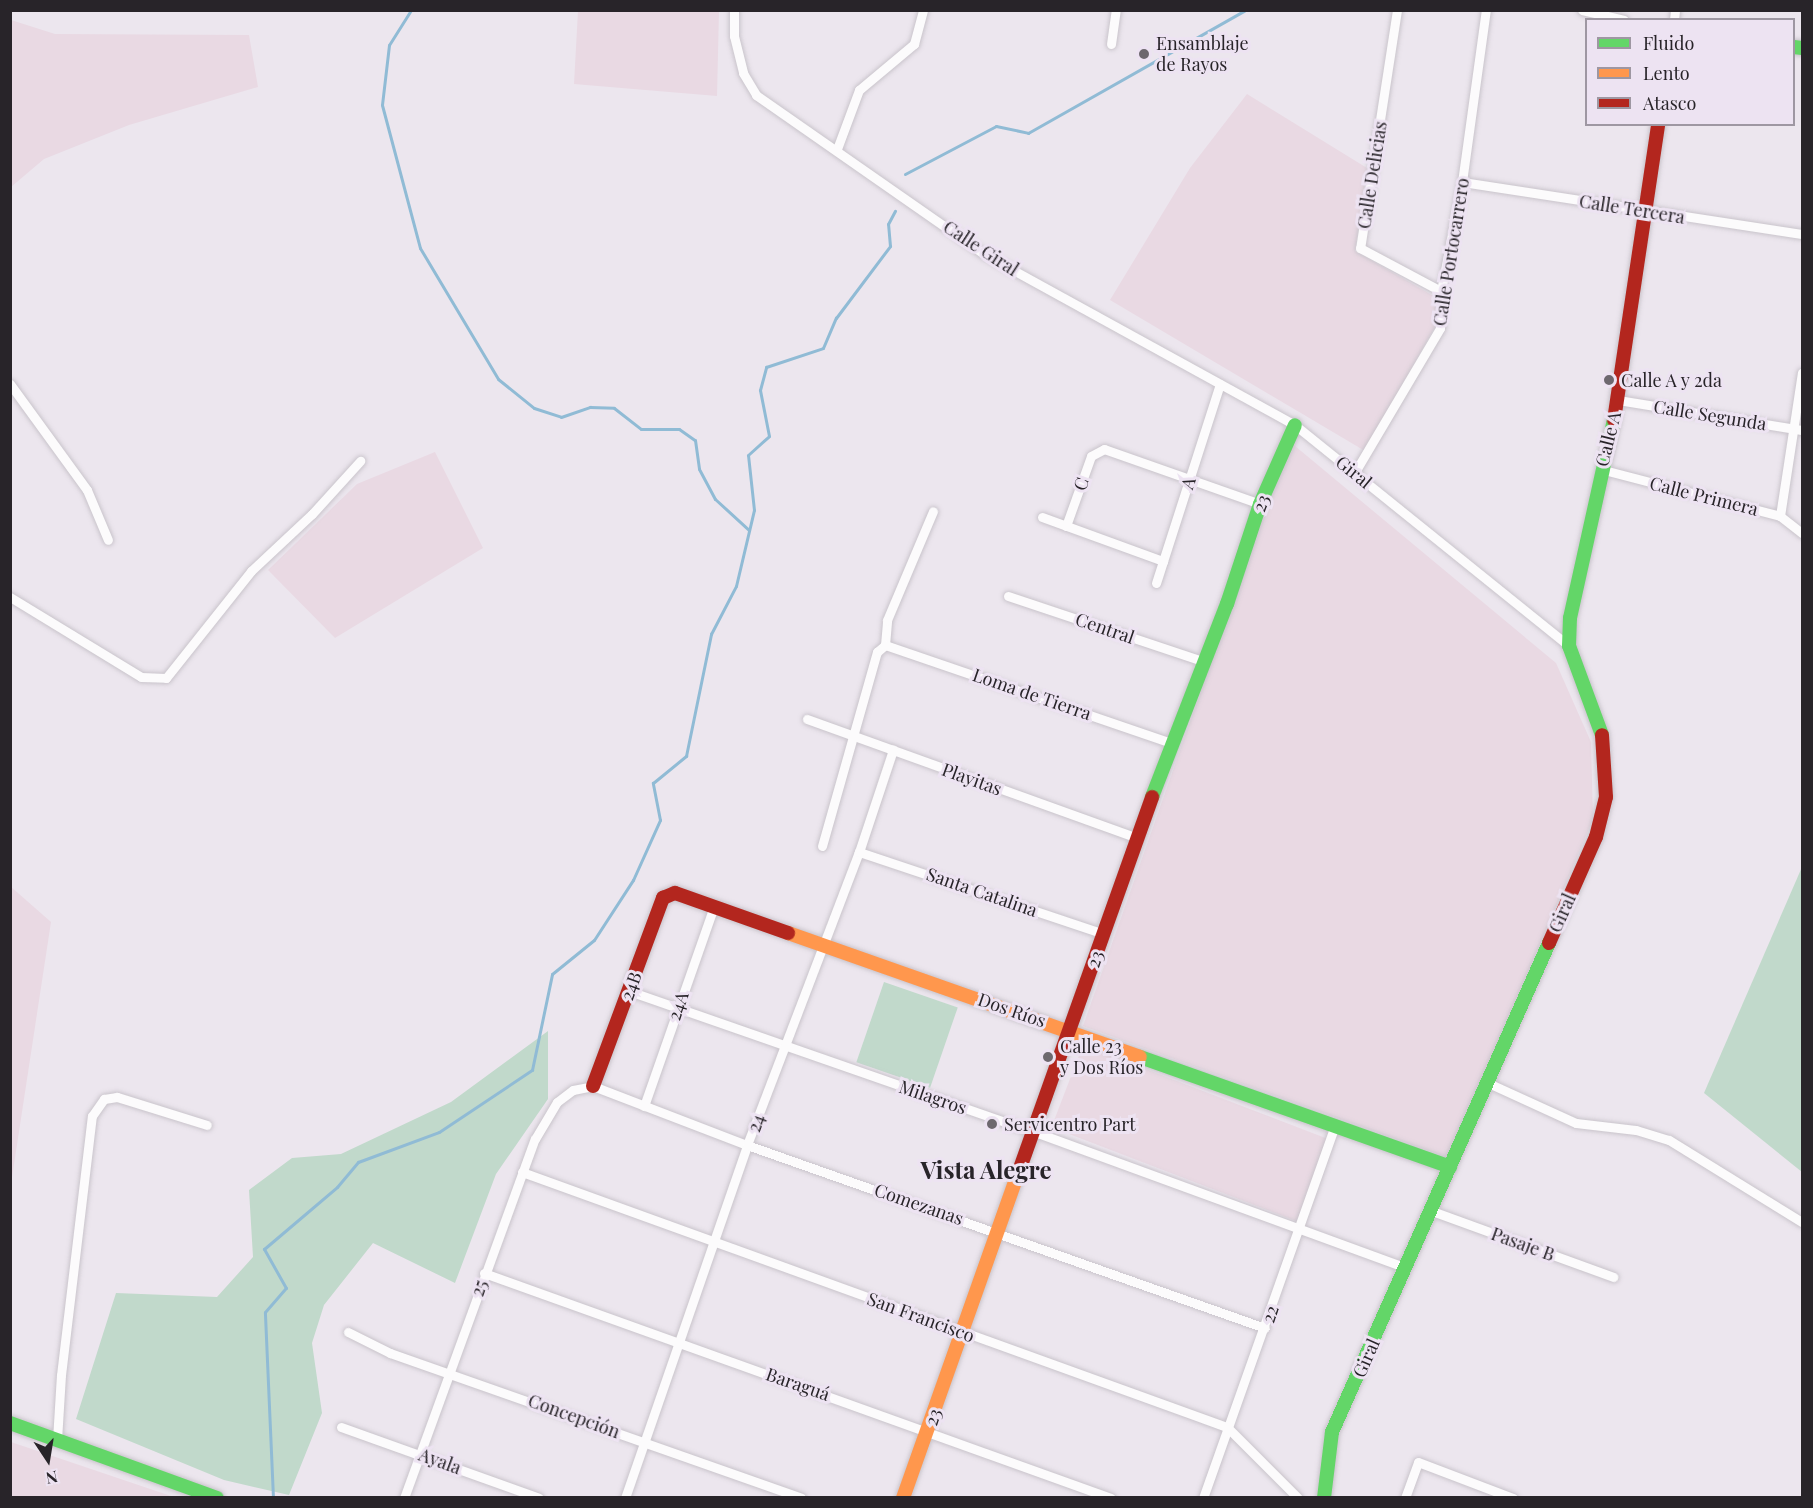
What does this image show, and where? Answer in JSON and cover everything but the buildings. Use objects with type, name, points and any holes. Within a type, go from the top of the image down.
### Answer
[{"type":"street","name":"Calle Giral","points":[[734,10],[736,45],[743,73],[756,94],[984,254],[1295,425]]},
{"type":"street","points":[[837,149],[859,90],[914,44],[923,10]]},
{"type":"street","points":[[1111,44],[1116,10]]},
{"type":"street","name":"Calle Delicias","points":[[1398,10],[1360,248],[1441,291]]},
{"type":"street","name":"Calle Portocarrero","points":[[1354,472],[1437,337],[1442,311],[1441,291],[1462,182],[1486,10]]},
{"type":"street","points":[[1582,10],[1616,18]]},
{"type":"street","name":"Calle A","points":[[1569,646],[1570,618],[1600,470],[1618,399],[1658,126]]},
{"type":"street","name":"Calle Tercera","points":[[1462,182],[1646,212],[1803,234]]},
{"type":"street","points":[[1780,516],[1798,429],[1803,374]]},
{"type":"street","points":[[10,384],[87,490],[108,540]]},
{"type":"street","name":"A","points":[[1156,583],[1220,384]]},
{"type":"street","name":"Calle Segunda","points":[[1618,399],[1798,429]]},
{"type":"street","name":"Giral","points":[[1295,425],[1569,646],[1601,728],[1607,766],[1605,797],[1596,837],[1332,1432],[1324,1497]]},
{"type":"street","name":"23","points":[[903,1497],[1000,1232],[1172,742],[1202,661],[1227,604],[1260,504],[1295,425]]},
{"type":"street","name":"C","points":[[1066,526],[1091,456],[1104,449],[1189,478]]},
{"type":"street","points":[[10,597],[141,677],[166,678],[251,571],[312,514],[360,461]]},
{"type":"street","name":"Calle Primera","points":[[1600,470],[1780,516],[1803,533]]},
{"type":"street","points":[[1189,478],[1260,504]]},
{"type":"street","points":[[822,846],[878,652],[889,645],[887,620],[933,511]]},
{"type":"street","points":[[1042,517],[1163,561]]},
{"type":"street","name":"Central","points":[[1008,596],[1202,661]]},
{"type":"street","name":"Loma de Tierra","points":[[889,645],[1172,742]]},
{"type":"street","name":"Playitas","points":[[807,719],[855,734],[893,750],[1138,838]]},
{"type":"street","name":"24","points":[[625,1497],[747,1145],[859,852],[893,750]]},
{"type":"street","name":"Santa Catalina","points":[[859,852],[1104,934]]},
{"type":"street","name":"Dos Ríos","points":[[675,893],[824,943],[1334,1128],[1450,1167]]},
{"type":"street","name":"24B","points":[[592,1086],[663,898],[675,893]]},
{"type":"street","name":"24A","points":[[644,1106],[714,906]]},
{"type":"street","name":"Milagros","points":[[629,991],[1035,1132],[1299,1231],[1406,1268]]},
{"type":"street","points":[[1486,1082],[1576,1124],[1636,1130],[1669,1140],[1803,1222]]},
{"type":"street","name":"25","points":[[404,1497],[484,1273],[535,1139],[557,1102],[573,1090],[592,1086]]},
{"type":"street","name":"Comezanas","points":[[592,1086],[747,1145],[1000,1232],[1265,1328]]},
{"type":"street","points":[[57,1440],[61,1375],[92,1116],[104,1099],[117,1097],[207,1125]]},
{"type":"street","name":"22","points":[[1203,1497],[1265,1328],[1334,1128]]},
{"type":"street","name":"San Francisco","points":[[522,1172],[1227,1427],[1298,1497]]},
{"type":"street","name":"Pasaje B","points":[[1432,1211],[1613,1277]]},
{"type":"street","name":"Baraguá","points":[[484,1273],[1111,1497]]},
{"type":"street","name":"Concepción","points":[[348,1332],[390,1353],[801,1497]]},
{"type":"street","points":[[10,1423],[217,1497]]},
{"type":"street","name":"Ayala","points":[[341,1427],[539,1497]]},
{"type":"street","points":[[1405,1497],[1418,1462],[1513,1497]]},
{"type":"shaded area","points":[[578,11],[719,11],[717,96],[574,84]]},
{"type":"shaded area","points":[[11,20],[55,34],[249,35],[258,87],[129,125],[44,159],[11,187]]},
{"type":"shaded area","points":[[1247,94],[1367,168],[1355,251],[1437,298],[1437,323],[1365,451],[1110,300],[1190,168]]},
{"type":"shaded area","points":[[1289,441],[1556,663],[1591,742],[1593,819],[1449,1158],[1083,1026]]},
{"type":"shaded area","points":[[435,452],[483,548],[335,638],[268,570],[357,484]]},
{"type":"shaded area","points":[[10,886],[51,922],[11,1184],[10,1184]]},
{"type":"shaded area","points":[[1083,1045],[1329,1140],[1298,1222],[1051,1127]]},
{"type":"shaded area","points":[[11,1442],[174,1497],[11,1497]]},
{"type":"green space","points":[[1802,867],[1802,1172],[1704,1093]]},
{"type":"green space","points":[[884,982],[958,1007],[930,1088],[856,1062]]},
{"type":"green space","points":[[548,1031],[548,1099],[496,1174],[455,1283],[373,1243],[324,1305],[312,1343],[322,1413],[289,1495],[224,1480],[76,1419],[116,1293],[217,1297],[253,1257],[249,1190],[292,1158],[341,1154],[451,1102]]},
{"type":"waterway","points":[[411,10],[389,45],[382,105],[420,248],[498,379],[534,408],[561,417],[590,407],[614,408],[641,429],[679,429],[695,440],[699,469],[715,499],[749,530]]},
{"type":"waterway","points":[[905,174],[996,126],[1028,133],[1245,10]]},
{"type":"waterway","points":[[273,1498],[265,1312],[286,1288],[264,1249],[337,1187],[358,1162],[439,1132],[532,1070],[552,974],[594,940],[633,880],[660,820],[653,783],[686,756],[711,634],[736,586],[754,510],[748,455],[769,436],[760,390],[766,367],[823,348],[836,318],[890,246],[888,224],[895,211]]},
{"type":"traffic: fast","points":[[1795,47],[1802,48]]},
{"type":"traffic: fast","points":[[1602,735],[1569,646],[1570,618],[1614,420]]},
{"type":"traffic: fast","points":[[1152,797],[1227,604],[1260,504],[1295,425]]},
{"type":"traffic: fast","points":[[1324,1498],[1332,1432],[1549,943]]},
{"type":"traffic: fast","points":[[1140,1057],[1450,1167]]},
{"type":"traffic: fast","points":[[10,1423],[217,1498]]},
{"type":"traffic: slow","points":[[788,933],[1140,1057]]},
{"type":"traffic: slow","points":[[903,1498],[1019,1171]]},
{"type":"traffic: jam","points":[[1614,420],[1658,126]]},
{"type":"traffic: jam","points":[[1549,943],[1596,837],[1606,797],[1602,735]]},
{"type":"traffic: jam","points":[[1019,1171],[1152,797]]},
{"type":"traffic: jam","points":[[593,1086],[663,898],[675,893],[788,933]]},
{"type":"place","name":"Ensamblaje de Rayos","points":[[1144,54]]},
{"type":"place","name":"Calle A y 2da","points":[[1609,380]]},
{"type":"place","name":"Calle 23 y Dos Ríos","points":[[1048,1057]]},
{"type":"place","name":"Servicentro Part","points":[[992,1124]]},
{"type":"district","name":"Vista Alegre","points":[[986,1170]]}]
